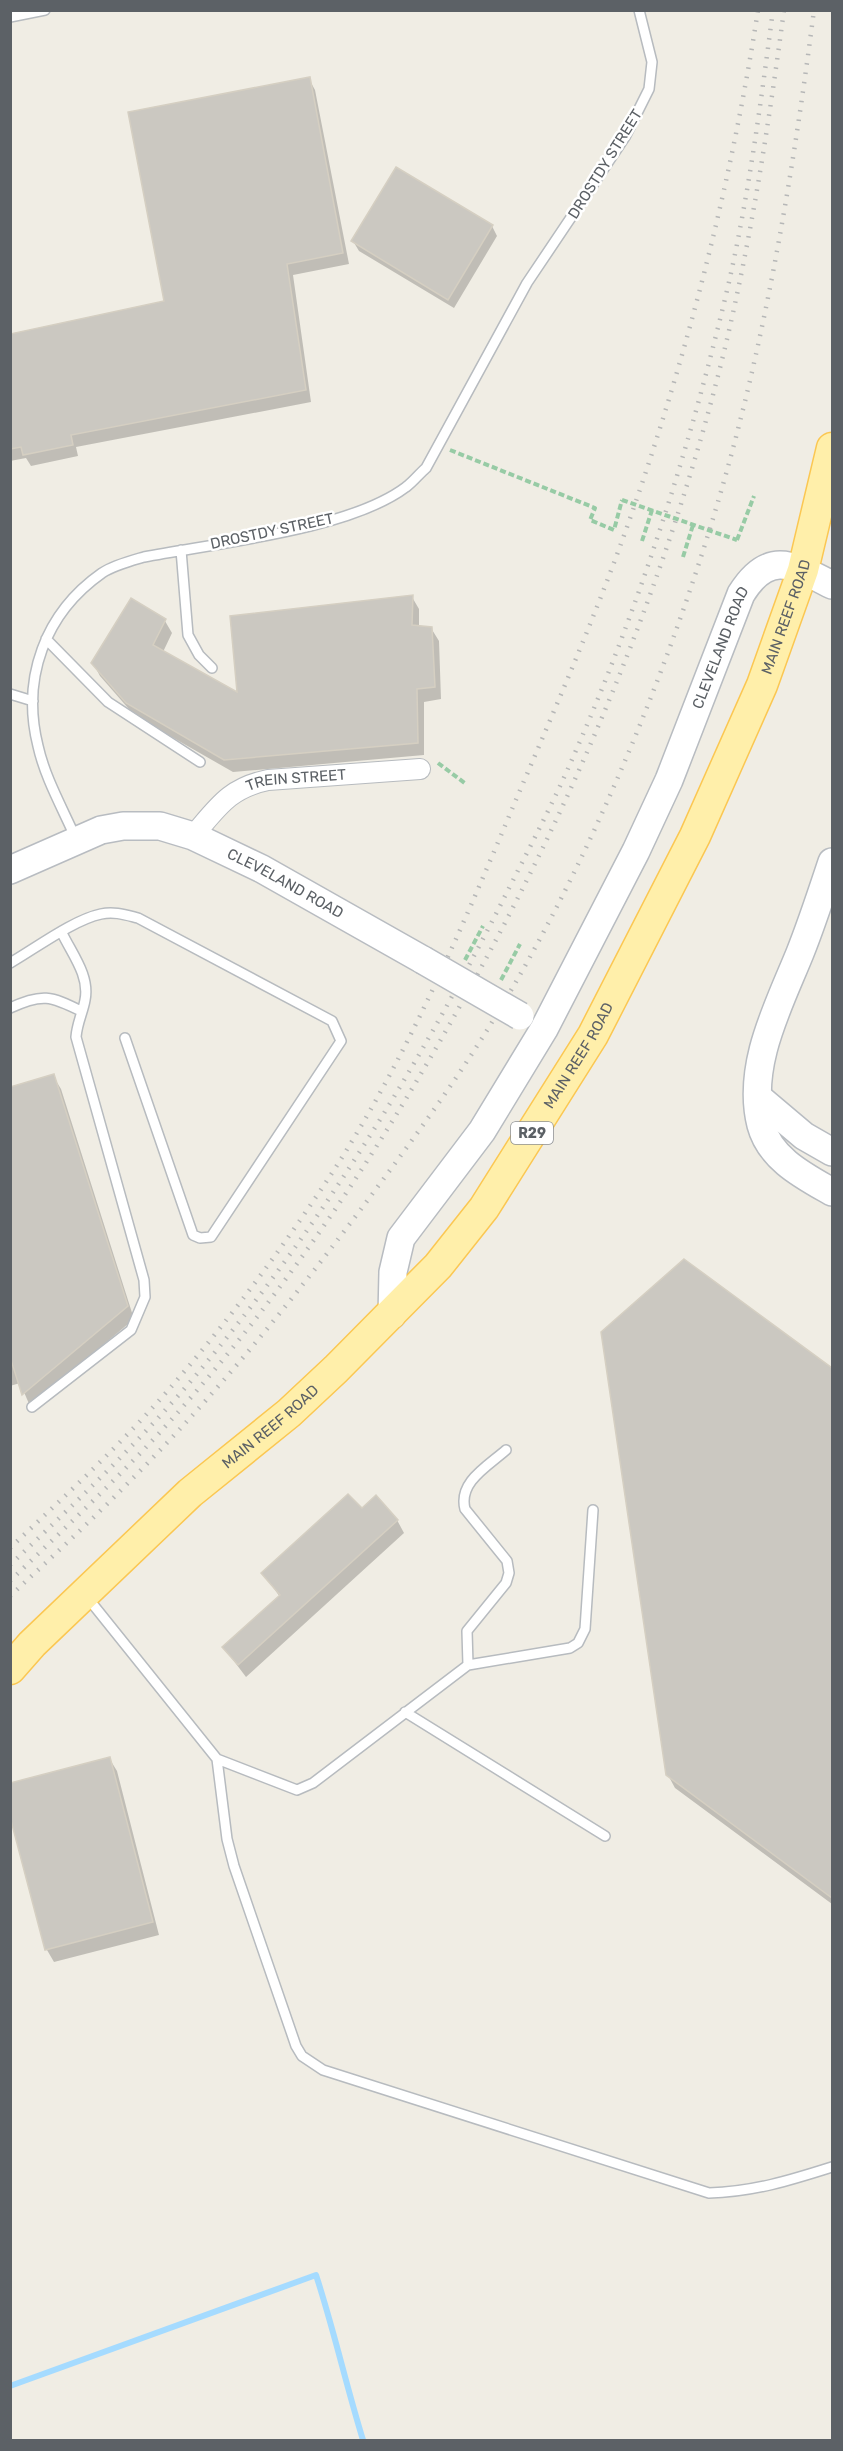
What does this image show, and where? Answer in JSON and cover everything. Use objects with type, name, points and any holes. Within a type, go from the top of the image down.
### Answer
[{"type":"main road","name":"MAIN REEF ROAD","points":[[10,1669],[84,1593],[190,1493],[289,1413],[392,1315],[438,1266],[484,1208],[593,1035],[695,836],[762,685],[803,570],[832,448]]},
{"type":"street","name":"CLEVELAND ROAD","points":[[392,1315],[393,1272],[401,1238],[482,1131],[544,1029],[636,851],[669,780],[741,594],[759,570],[768,566],[803,570],[832,585]]},
{"type":"street","name":"TREIN STREET","points":[[193,836],[222,802],[247,784],[268,780],[420,769]]},
{"type":"street","name":"CLEVELAND ROAD","points":[[10,870],[76,839],[101,830],[143,825],[160,826],[193,836],[262,869],[544,1029]]},
{"type":"street","points":[[832,862],[769,1033],[759,1076],[761,1125],[776,1152],[798,1172],[832,1192]]},
{"type":"street","points":[[759,1098],[804,1136],[832,1152]]},
{"type":"lane","points":[[10,17],[45,10]]},
{"type":"lane","name":"DROSTDY STREET","points":[[76,839],[38,747],[33,700],[35,679],[46,639],[66,605],[103,573],[144,557],[306,526],[354,512],[406,487],[426,468],[527,283],[625,137],[649,89],[652,62],[639,10]]},
{"type":"lane","points":[[181,550],[188,635],[199,655],[212,668]]},
{"type":"lane","points":[[46,639],[108,702],[200,762]]},
{"type":"lane","points":[[10,694],[33,700]]},
{"type":"lane","points":[[10,963],[101,914],[116,913],[138,918],[332,1021],[341,1041],[211,1237],[200,1238],[193,1235],[125,1038]]},
{"type":"lane","points":[[32,1407],[131,1330],[145,1297],[144,1280],[76,1037],[86,989],[84,977],[62,933]]},
{"type":"lane","points":[[10,1008],[43,997],[57,999],[81,1011]]},
{"type":"lane","points":[[468,1665],[467,1631],[506,1583],[509,1573],[507,1561],[465,1509],[463,1499],[465,1487],[506,1450]]},
{"type":"lane","points":[[217,1759],[297,1790],[313,1783],[468,1665],[570,1648],[578,1643],[585,1629],[593,1510]]},
{"type":"lane","points":[[84,1593],[217,1759],[232,1858],[296,2046],[312,2064],[323,2070],[709,2193],[740,2193],[771,2187],[832,2167]]},
{"type":"lane","points":[[405,1712],[605,1836]]},
{"type":"path","points":[[439,445],[594,508],[590,520],[614,530],[622,500],[737,540],[754,496]]},
{"type":"path","points":[[642,541],[652,510]]},
{"type":"path","points":[[683,557],[693,525]]},
{"type":"path","points":[[420,769],[438,763],[465,784]]},
{"type":"path","points":[[456,979],[483,926]]},
{"type":"path","points":[[492,999],[520,944]]},
{"type":"building","points":[[310,77],[343,253],[287,264],[306,390],[71,435],[73,445],[23,455],[21,447],[10,449],[10,334],[164,301],[128,112]]},
{"type":"building","points":[[396,167],[493,225],[448,300],[351,241]]},
{"type":"building","points":[[413,595],[412,625],[432,627],[435,687],[417,689],[418,743],[224,760],[126,703],[91,663],[131,598],[166,619],[153,645],[237,692],[230,616]]},
{"type":"building","points":[[54,1074],[128,1306],[22,1395],[10,1357],[10,1087]]},
{"type":"building","points":[[684,1259],[832,1368],[832,1898],[666,1775],[601,1332]]},
{"type":"building","points":[[348,1494],[362,1508],[376,1495],[398,1520],[238,1665],[222,1647],[280,1595],[261,1573]]},
{"type":"building","points":[[110,1757],[153,1922],[45,1950],[10,1817],[10,1783]]},
{"type":"waterway","points":[[10,2386],[316,2275],[363,2440]]},
{"type":"railway","points":[[10,1548],[96,1466],[158,1402],[218,1330],[278,1251],[334,1170],[386,1082],[410,1036],[475,896],[573,665],[627,527],[669,400],[704,272],[734,141],[758,10]]},
{"type":"railway","points":[[10,1565],[143,1434],[185,1388],[275,1275],[317,1216],[395,1095],[466,970],[548,812],[621,640],[662,522],[698,403],[729,282],[743,215],[773,10]]},
{"type":"railway","points":[[10,1581],[104,1490],[172,1419],[232,1349],[305,1252],[373,1151],[436,1048],[507,920],[545,844],[581,766],[645,609],[699,447],[741,276],[765,143],[784,10]]},
{"type":"railway","points":[[10,1596],[100,1511],[163,1447],[229,1374],[323,1259],[416,1135],[480,1041],[542,935],[573,875],[630,750],[655,686],[701,558],[720,495],[751,375],[776,254],[797,132],[814,10]]}]
